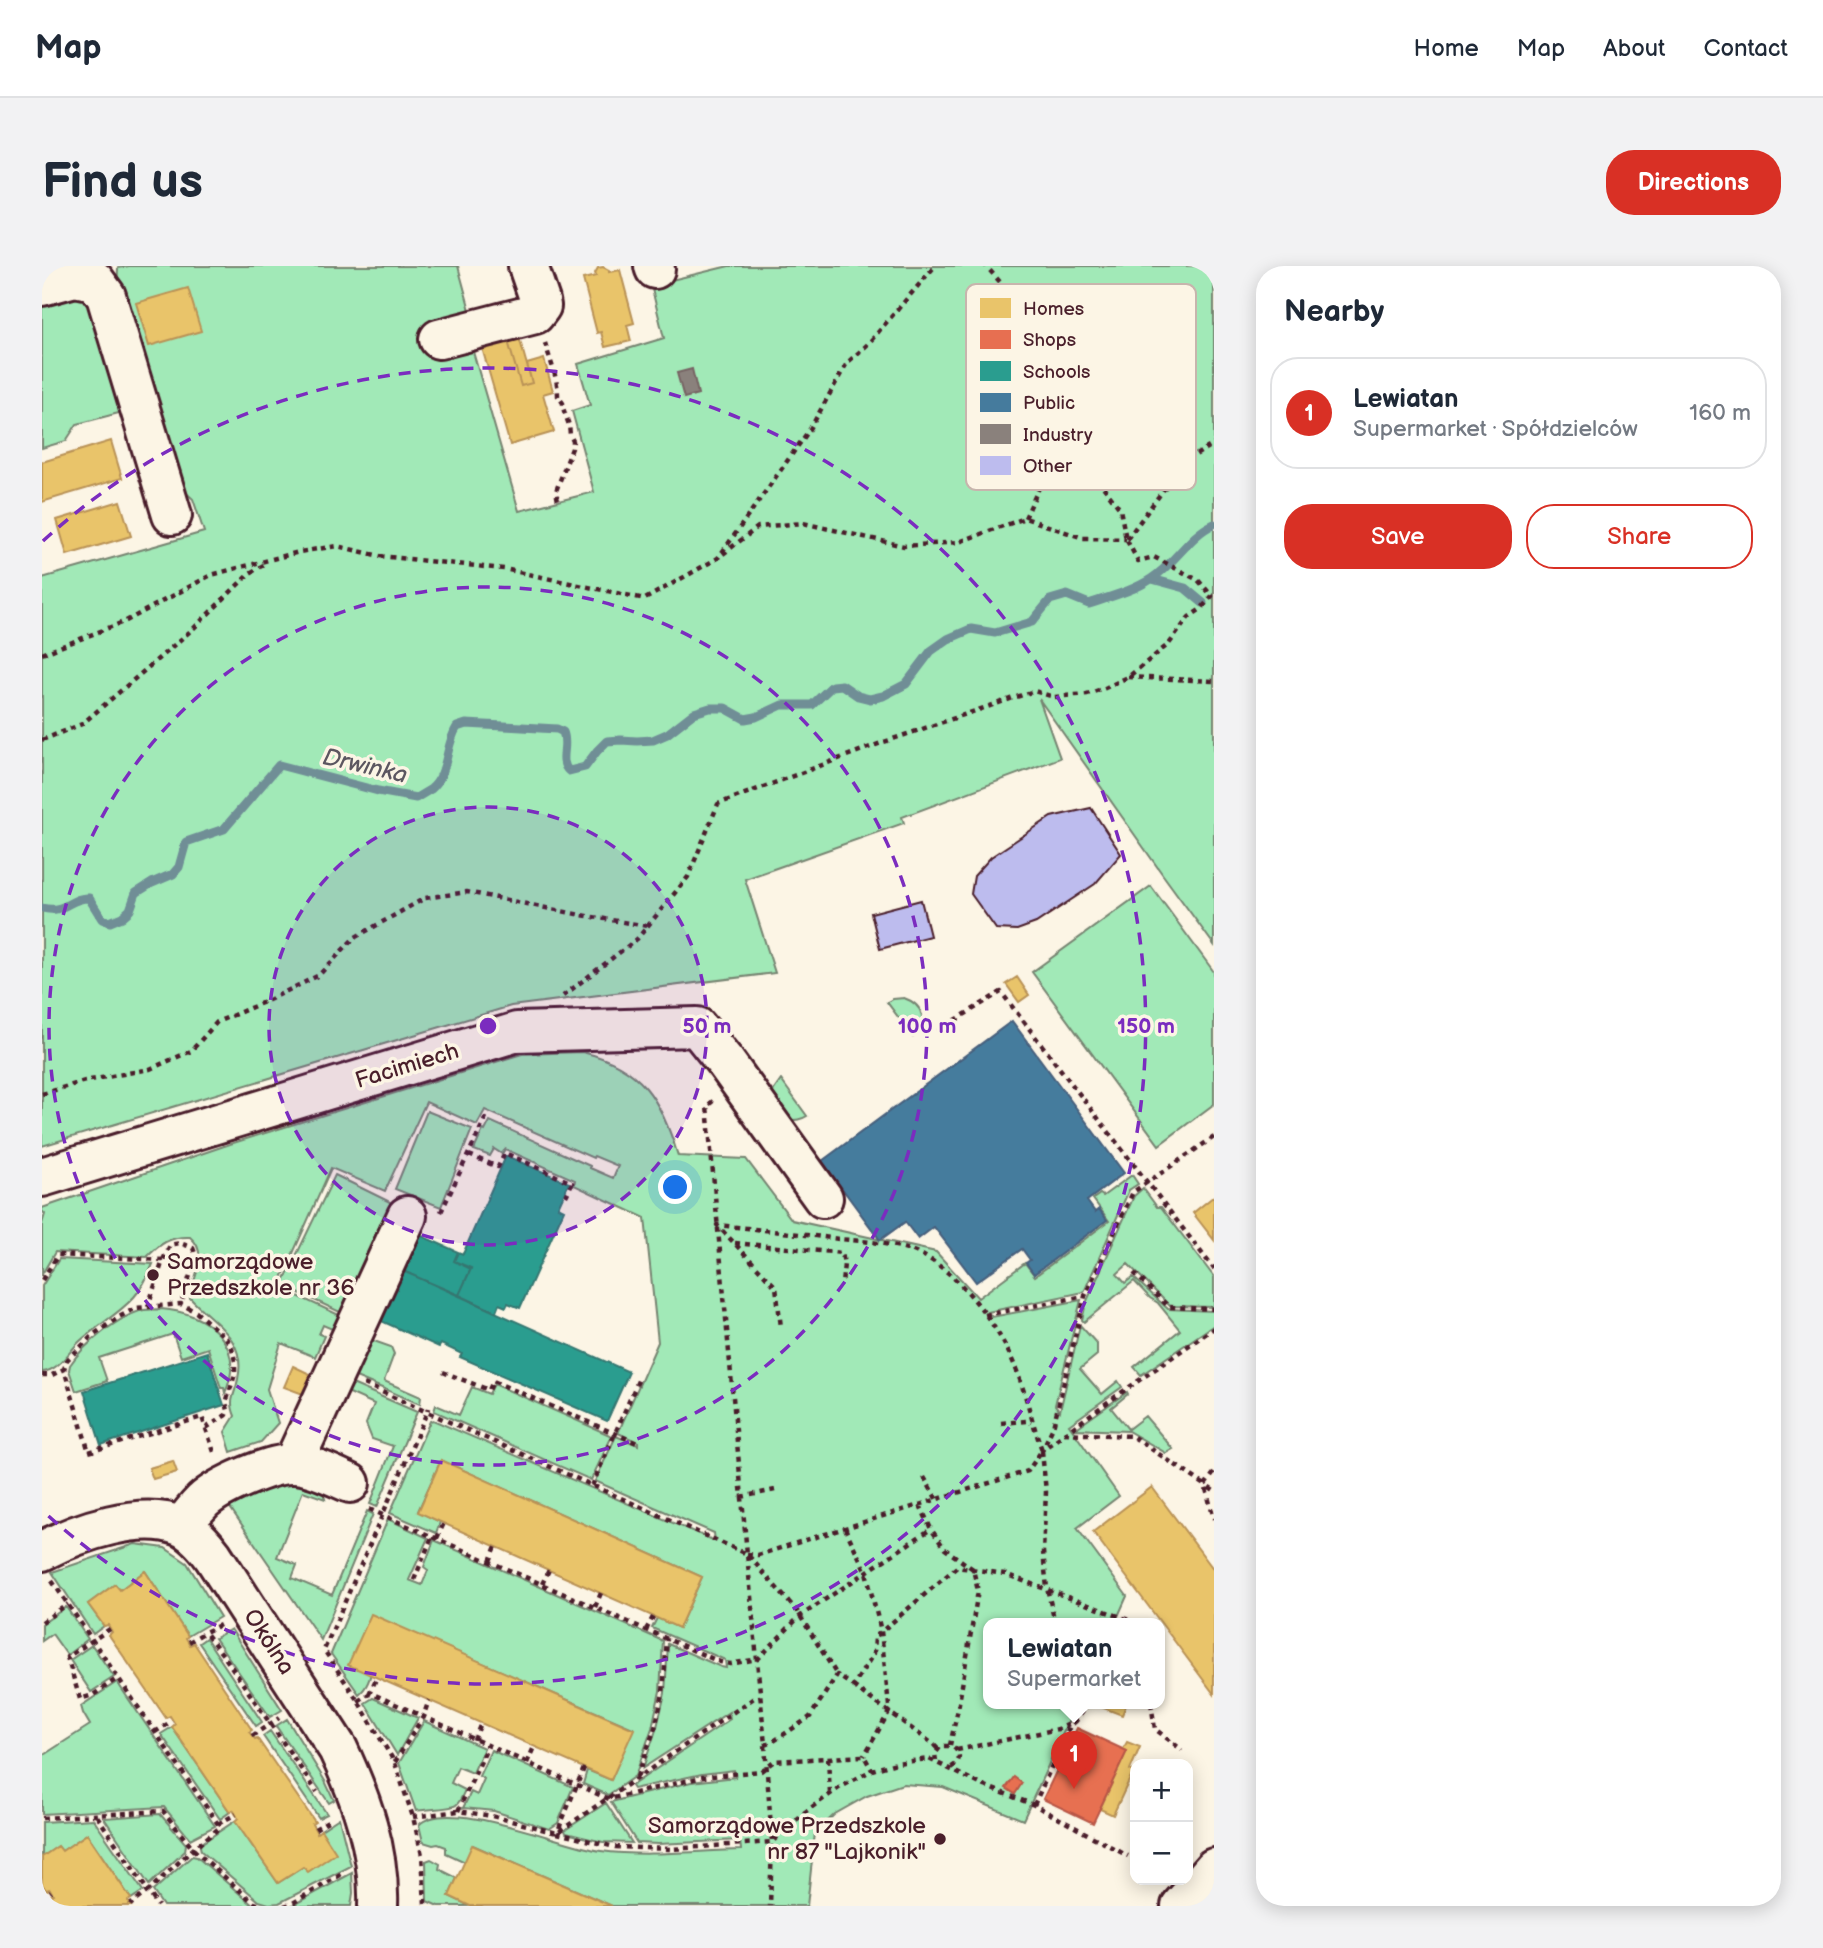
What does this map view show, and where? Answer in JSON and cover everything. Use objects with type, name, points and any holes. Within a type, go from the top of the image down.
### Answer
[{"type":"street","points":[[439,339],[535,314],[541,306],[528,266]]},
{"type":"street","points":[[42,286],[75,277],[95,281],[106,296],[172,515]]},
{"type":"street","name":"Facimiech","points":[[42,1177],[517,1032],[697,1027],[738,1081],[822,1212]]},
{"type":"street","points":[[293,1464],[407,1216]]},
{"type":"street","points":[[182,1527],[203,1501],[222,1487],[273,1466],[308,1466],[350,1483]]},
{"type":"street","name":"Okólna","points":[[46,1564],[52,1546],[103,1528],[138,1520],[158,1520],[182,1527],[200,1540],[338,1749],[364,1814],[374,1854],[379,1888],[378,1906]]},
{"type":"street","points":[[1181,1906],[1214,1868]]},
{"type":"path","points":[[718,558],[810,429],[848,363],[867,345],[934,266]]},
{"type":"path","points":[[986,266],[1002,284]]},
{"type":"path","points":[[544,339],[558,396],[563,403],[573,441],[556,491],[558,501]]},
{"type":"path","points":[[1196,455],[1214,444]]},
{"type":"path","points":[[1025,518],[1038,490]]},
{"type":"path","points":[[1106,490],[1120,509],[1126,540],[1138,561],[1154,557],[1198,580],[1212,596],[1214,603]]},
{"type":"path","points":[[1126,540],[1163,490]]},
{"type":"path","points":[[42,654],[126,621],[211,575],[299,552],[337,546],[380,556],[504,569],[645,599],[718,558],[758,527],[803,523],[904,546],[959,542],[1025,518],[1083,538],[1126,540]]},
{"type":"path","points":[[42,740],[82,724],[194,628],[250,573],[271,560]]},
{"type":"path","points":[[561,999],[637,939],[688,877],[718,804],[884,742],[1034,691],[1055,697],[1087,694],[1105,688],[1128,677],[1169,644],[1189,617],[1201,609],[1212,596]]},
{"type":"path","points":[[1128,677],[1214,681]]},
{"type":"path","points":[[42,1094],[85,1080],[150,1069],[191,1051],[217,1022],[319,975],[354,938],[425,898],[467,892],[648,926]]},
{"type":"path","points":[[938,1031],[1001,992],[1214,1269]]},
{"type":"path","points":[[738,1081],[707,1106],[765,1745],[772,1842],[770,1906]]},
{"type":"path","points":[[336,1372],[427,1410],[747,1555],[758,1555],[1028,1471],[1053,1427],[1085,1296],[1133,1192],[1214,1137]]},
{"type":"path","points":[[469,1155],[498,1167],[505,1153],[572,1183],[567,1194],[569,1195]]},
{"type":"path","points":[[822,1212],[830,1237]]},
{"type":"path","points":[[717,1225],[869,1242],[912,1251],[935,1262],[963,1287],[1002,1341],[1018,1373],[1042,1450],[1046,1492],[1043,1552],[1046,1588],[1054,1618]]},
{"type":"path","points":[[717,1225],[776,1287],[780,1327]]},
{"type":"path","points":[[734,1242],[842,1253],[842,1284]]},
{"type":"path","points":[[148,1307],[170,1245],[180,1243],[193,1248],[196,1256],[181,1304]]},
{"type":"path","points":[[42,1280],[58,1255],[163,1260]]},
{"type":"path","points":[[1134,1273],[1169,1307],[1214,1308]]},
{"type":"path","points":[[985,1315],[1085,1296]]},
{"type":"path","points":[[206,1428],[226,1415],[226,1403],[235,1374],[235,1361],[226,1338],[196,1312],[181,1304],[136,1308],[93,1335],[67,1360],[64,1369],[89,1452],[202,1417],[217,1465]]},
{"type":"path","points":[[1042,1450],[1214,1328]]},
{"type":"path","points":[[42,1375],[52,1375],[64,1369]]},
{"type":"path","points":[[443,1372],[489,1390],[493,1381],[637,1443]]},
{"type":"path","points":[[592,1486],[640,1376]]},
{"type":"path","points":[[426,1905],[422,1855],[395,1763],[324,1650],[427,1410]]},
{"type":"path","points":[[1001,1423],[1032,1423]]},
{"type":"path","points":[[1064,1433],[1132,1436],[1214,1491]]},
{"type":"path","points":[[1205,1485],[1214,1473]]},
{"type":"path","points":[[924,1477],[937,1500]]},
{"type":"path","points":[[350,1483],[348,1499],[720,1662],[730,1664],[758,1659],[799,1617],[931,1529]]},
{"type":"path","points":[[1205,1485],[1214,1519]]},
{"type":"path","points":[[741,1497],[775,1490]]},
{"type":"path","points":[[920,1505],[931,1529],[945,1549],[973,1569],[978,1591],[950,1745]]},
{"type":"path","points":[[414,1580],[444,1523]]},
{"type":"path","points":[[845,1528],[866,1572],[881,1631],[889,1712],[864,1756]]},
{"type":"path","points":[[490,1562],[496,1546]]},
{"type":"path","points":[[747,1555],[797,1611],[837,1675],[938,1749]]},
{"type":"path","points":[[46,1564],[68,1604],[219,1828],[130,1905]]},
{"type":"path","points":[[853,1685],[874,1653],[875,1637],[957,1567],[1005,1574],[1124,1618]]},
{"type":"path","points":[[542,1584],[549,1570]]},
{"type":"path","points":[[595,1607],[601,1593]]},
{"type":"path","points":[[42,1622],[68,1604]]},
{"type":"path","points":[[646,1630],[653,1617]]},
{"type":"path","points":[[189,1642],[230,1620]]},
{"type":"path","points":[[110,1629],[67,1657],[80,1699],[93,1695],[118,1678]]},
{"type":"path","points":[[205,1632],[320,1796]]},
{"type":"path","points":[[636,1779],[655,1728],[663,1693],[667,1639]]},
{"type":"path","points":[[765,1745],[771,1744],[810,1717],[837,1675]]},
{"type":"path","points":[[358,1701],[369,1694],[377,1677]]},
{"type":"path","points":[[369,1694],[609,1799],[702,1777],[761,1771],[774,1761],[864,1756]]},
{"type":"path","points":[[557,1833],[754,1698],[760,1697]]},
{"type":"path","points":[[395,1763],[423,1717],[429,1700]]},
{"type":"path","points":[[1073,1709],[1076,1721]]},
{"type":"path","points":[[1034,1805],[1070,1726],[1085,1709]]},
{"type":"path","points":[[1152,1709],[1155,1729],[1182,1750]]},
{"type":"path","points":[[252,1736],[289,1712]]},
{"type":"path","points":[[155,1732],[172,1721]]},
{"type":"path","points":[[936,1762],[935,1754],[941,1746],[950,1745],[957,1750],[1058,1729],[1076,1721]]},
{"type":"path","points":[[474,1740],[481,1723]]},
{"type":"path","points":[[458,1811],[488,1746]]},
{"type":"path","points":[[527,1763],[534,1746]]},
{"type":"path","points":[[950,1769],[958,1762],[957,1750]]},
{"type":"path","points":[[864,1756],[872,1770]]},
{"type":"path","points":[[828,1758],[830,1794]]},
{"type":"path","points":[[413,1817],[458,1811],[492,1816],[615,1847],[671,1849],[772,1842],[805,1812],[872,1770],[896,1763],[929,1759],[980,1784],[1034,1805],[1128,1856]]},
{"type":"path","points":[[557,1833],[584,1768]]},
{"type":"path","points":[[42,1818],[163,1811],[192,1849],[254,1903],[263,1906]]},
{"type":"path","points":[[218,1824],[236,1814]]},
{"type":"path","points":[[97,1815],[158,1906]]},
{"type":"path","points":[[315,1829],[334,1816]]},
{"type":"path","points":[[284,1906],[345,1872]]},
{"type":"path","points":[[42,1898],[51,1891]]},
{"type":"green space","points":[[458,266],[471,314],[463,317],[519,511],[594,492],[572,411],[590,405],[578,364],[664,338],[651,285],[729,266],[1214,266],[1214,945],[1039,699],[1060,758],[902,817],[904,823],[745,879],[775,973],[511,1006],[42,1146],[42,578],[204,532],[193,499],[179,486],[117,291],[118,268]]},
{"type":"green space","points":[[67,291],[91,300],[130,410],[77,424],[66,441],[42,448],[42,296]]},
{"type":"green space","points":[[1151,886],[1214,972],[1214,1104],[1159,1145],[1032,972]]},
{"type":"green space","points":[[904,998],[916,1005],[922,1014],[921,1026],[913,1037],[887,1002]]},
{"type":"green space","points":[[582,1052],[620,1066],[646,1088],[656,1102],[678,1156],[746,1159],[792,1220],[936,1252],[978,1298],[1025,1263],[1035,1276],[1109,1221],[1093,1199],[1100,1194],[1103,1196],[1132,1175],[1138,1184],[1129,1190],[1084,1292],[988,1312],[992,1317],[1081,1300],[1055,1405],[1060,1411],[1080,1325],[1097,1344],[1097,1355],[1080,1369],[1102,1394],[1118,1381],[1122,1387],[1069,1425],[1119,1496],[1077,1528],[1127,1596],[1117,1618],[983,1618],[983,1709],[1074,1709],[1023,1820],[943,1787],[903,1784],[867,1796],[835,1814],[815,1833],[807,1906],[612,1906],[473,1845],[465,1862],[446,1853],[446,1847],[423,1842],[419,1825],[433,1818],[454,1816],[506,1825],[601,1851],[653,1854],[741,1850],[740,1840],[637,1843],[611,1802],[691,1782],[735,1777],[734,1770],[633,1789],[631,1786],[730,1719],[729,1712],[643,1768],[665,1693],[668,1644],[726,1668],[725,1660],[652,1628],[657,1618],[679,1628],[702,1577],[441,1460],[418,1511],[440,1522],[436,1533],[390,1513],[430,1421],[433,1420],[715,1541],[714,1533],[595,1481],[616,1436],[638,1445],[638,1442],[618,1433],[658,1342],[645,1218],[574,1185],[575,1180],[505,1149],[502,1154],[494,1149],[490,1156],[474,1150],[490,1121],[613,1178],[618,1166],[594,1156],[593,1158],[485,1110],[477,1125],[426,1102],[385,1191],[331,1168],[278,1287],[352,1321],[346,1335],[323,1325],[319,1334],[324,1336],[315,1357],[281,1343],[267,1389],[278,1423],[261,1442],[231,1452],[225,1432],[235,1416],[232,1401],[240,1365],[238,1353],[226,1333],[190,1298],[199,1256],[190,1237],[166,1242],[147,1257],[55,1252],[42,1274],[42,1224],[45,1214],[42,1208],[230,1144],[522,1054]]},
{"type":"green space","points":[[781,1080],[807,1116],[789,1120],[772,1095]]},
{"type":"green space","points":[[427,1111],[472,1129],[441,1207],[395,1189]]},
{"type":"green space","points":[[335,1175],[394,1204],[342,1313],[282,1285]]},
{"type":"green space","points":[[1143,1188],[1157,1207],[1161,1207],[1214,1277],[1214,1307],[1170,1306],[1128,1264],[1117,1274],[1125,1283],[1133,1277],[1168,1309],[1214,1311],[1214,1325],[1141,1375],[1134,1367],[1180,1330],[1158,1303],[1134,1281],[1084,1322],[1082,1320],[1086,1303],[1134,1196]]},
{"type":"green space","points":[[59,1259],[153,1264],[143,1285],[128,1303],[79,1342],[58,1365],[42,1372],[42,1286]]},
{"type":"green space","points":[[161,1309],[194,1316],[218,1334],[227,1346],[231,1360],[225,1393],[208,1348],[181,1357],[173,1334],[99,1358],[107,1381],[76,1391],[69,1370],[84,1349],[124,1318],[144,1310]]},
{"type":"green space","points":[[368,1341],[391,1347],[394,1354],[384,1381],[421,1397],[420,1404],[351,1375]]},
{"type":"green space","points":[[343,1380],[417,1412],[377,1507],[370,1504],[393,1446],[372,1439],[366,1424],[374,1404],[345,1391]]},
{"type":"green space","points":[[494,1384],[612,1436],[591,1480],[434,1411],[436,1405],[459,1415],[472,1387],[489,1394]]},
{"type":"green space","points":[[1127,1392],[1128,1394],[1111,1408],[1128,1429],[1145,1416],[1173,1449],[1166,1453],[1128,1431],[1075,1429]]},
{"type":"green space","points":[[279,1482],[306,1484],[323,1492],[325,1499],[303,1491],[277,1557],[297,1565],[292,1578],[332,1595],[367,1511],[373,1514],[321,1640],[229,1506],[232,1502]]},
{"type":"green space","points":[[388,1519],[428,1538],[409,1580],[422,1585],[428,1570],[424,1567],[434,1540],[663,1641],[660,1691],[652,1728],[635,1776],[608,1795],[583,1784],[587,1770],[611,1780],[633,1728],[371,1615],[372,1668],[365,1687],[359,1694],[331,1654]]},
{"type":"green space","points":[[135,1544],[165,1548],[187,1563],[220,1617],[188,1636],[145,1571],[120,1590],[115,1584],[88,1604],[104,1626],[93,1634],[52,1572]]},
{"type":"green space","points":[[66,1607],[88,1639],[67,1655],[52,1634],[42,1641],[42,1624]]},
{"type":"green space","points":[[231,1629],[282,1710],[270,1717],[215,1638]]},
{"type":"green space","points":[[206,1638],[262,1722],[256,1726],[199,1643]]},
{"type":"green space","points":[[92,1645],[114,1677],[91,1692],[70,1660]]},
{"type":"green space","points":[[117,1682],[215,1826],[190,1839],[164,1807],[42,1814],[42,1756],[90,1725],[81,1706]]},
{"type":"green space","points":[[373,1698],[418,1718],[397,1755],[365,1703]]},
{"type":"green space","points":[[287,1719],[325,1781],[334,1800],[329,1803],[276,1726]]},
{"type":"green space","points":[[424,1721],[484,1748],[473,1773],[458,1767],[451,1783],[465,1790],[457,1804],[416,1811],[399,1763]]},
{"type":"green space","points":[[172,1727],[230,1812],[220,1819],[161,1734]]},
{"type":"green space","points":[[270,1731],[327,1814],[319,1818],[263,1736]]},
{"type":"green space","points":[[491,1750],[573,1787],[558,1823],[549,1829],[494,1811],[463,1808],[471,1792],[477,1795],[484,1779],[479,1776]]},
{"type":"green space","points":[[606,1803],[632,1843],[603,1842],[566,1833],[565,1830]]},
{"type":"green space","points":[[160,1814],[186,1844],[185,1851],[149,1885],[104,1818]]},
{"type":"green space","points":[[339,1818],[351,1866],[279,1903],[259,1901],[201,1851],[202,1843],[235,1821],[278,1883],[303,1867],[321,1830]]},
{"type":"green space","points":[[93,1819],[143,1891],[131,1899],[87,1834],[62,1851],[58,1846],[42,1857],[42,1822]]},
{"type":"green space","points":[[192,1856],[197,1857],[254,1906],[163,1906],[153,1891]]},
{"type":"green space","points":[[431,1859],[440,1864],[439,1869],[457,1878],[449,1896],[470,1906],[438,1906],[427,1901],[426,1861]]},
{"type":"green space","points":[[352,1873],[351,1906],[291,1906]]},
{"type":"building: Homes","points":[[603,267],[609,272],[620,270],[634,323],[627,325],[631,341],[605,347],[601,332],[597,333],[583,279],[596,276],[598,268]]},
{"type":"building: Homes","points":[[188,288],[201,331],[149,346],[136,303]]},
{"type":"building: Homes","points":[[519,337],[532,383],[521,386],[508,341]]},
{"type":"building: Homes","points":[[508,341],[521,386],[532,383],[527,364],[544,359],[553,391],[543,394],[554,432],[510,445],[482,348]]},
{"type":"building: Homes","points":[[111,441],[122,478],[42,502],[42,462]]},
{"type":"building: Homes","points":[[120,501],[131,536],[67,555],[57,520]]},
{"type":"building: Homes","points":[[1017,977],[1029,995],[1019,1002],[1006,984]]},
{"type":"building: Homes","points":[[1214,1196],[1214,1240],[1193,1213]]},
{"type":"building: Homes","points":[[293,1366],[312,1375],[303,1394],[284,1387]]},
{"type":"building: Homes","points":[[441,1460],[702,1577],[679,1628],[418,1512]]},
{"type":"building: Homes","points":[[173,1461],[177,1472],[153,1479],[149,1468]]},
{"type":"building: Homes","points":[[1152,1487],[1214,1570],[1214,1694],[1165,1628],[1165,1618],[1157,1618],[1093,1532]]},
{"type":"building: Homes","points":[[145,1571],[188,1636],[186,1638],[190,1645],[194,1643],[252,1730],[249,1732],[257,1738],[315,1822],[312,1824],[317,1833],[321,1830],[336,1853],[308,1872],[303,1867],[278,1883],[235,1821],[238,1818],[233,1810],[230,1812],[172,1727],[175,1724],[170,1716],[166,1718],[109,1635],[112,1632],[108,1625],[104,1626],[88,1604],[115,1584],[120,1590]]},
{"type":"building: Homes","points":[[371,1614],[634,1729],[611,1780],[348,1665]]},
{"type":"building: Homes","points":[[1106,1709],[1124,1709],[1122,1715]]},
{"type":"building: Homes","points":[[1127,1742],[1140,1747],[1135,1759],[1130,1759],[1130,1778],[1113,1815],[1100,1809],[1127,1751],[1123,1749]]},
{"type":"building: Homes","points":[[87,1834],[131,1899],[128,1901],[131,1906],[57,1906],[50,1896],[53,1894],[50,1889],[46,1890],[42,1884],[42,1857],[58,1846],[62,1851]]},
{"type":"building: Homes","points":[[472,1845],[612,1906],[470,1906],[449,1896]]},
{"type":"building: Shops","points":[[1077,1728],[1127,1751],[1093,1823],[1043,1799]]},
{"type":"building: Shops","points":[[1014,1777],[1022,1783],[1015,1794],[1006,1788]]},
{"type":"building: Schools","points":[[506,1156],[569,1183],[558,1207],[564,1210],[520,1308],[508,1303],[506,1307],[499,1304],[496,1312],[459,1295],[471,1268],[454,1261],[458,1252],[463,1254]]},
{"type":"building: Schools","points":[[415,1233],[458,1252],[454,1261],[471,1269],[459,1295],[393,1267]]},
{"type":"building: Schools","points":[[399,1269],[629,1372],[607,1421],[460,1357],[462,1354],[441,1344],[439,1347],[377,1319]]},
{"type":"building: Schools","points":[[207,1352],[224,1405],[101,1445],[84,1391]]},
{"type":"building: Public","points":[[1012,1021],[1124,1173],[1087,1201],[1095,1212],[1099,1209],[1107,1220],[1034,1274],[1026,1263],[1030,1260],[1022,1249],[976,1282],[934,1227],[918,1239],[905,1222],[880,1240],[822,1161]]},
{"type":"building: Industry","points":[[692,369],[698,394],[684,398],[677,373]]},
{"type":"building: Other","points":[[1091,808],[1121,854],[1095,884],[1036,923],[1017,930],[996,929],[971,894],[974,876],[991,857],[1051,817]]},
{"type":"building: Other","points":[[921,900],[930,936],[880,949],[871,913]]},
{"type":"waterway","name":"Drwinka","points":[[42,908],[56,909],[82,898],[89,898],[102,919],[110,922],[122,917],[130,910],[136,893],[173,874],[179,867],[186,842],[224,829],[279,765],[416,798],[437,783],[453,734],[457,727],[466,724],[557,729],[563,732],[565,737],[564,763],[569,771],[585,767],[607,741],[653,740],[667,734],[694,713],[710,708],[725,708],[745,719],[782,705],[812,705],[832,686],[842,685],[858,696],[870,699],[883,696],[906,684],[931,651],[948,639],[971,629],[995,633],[1032,622],[1050,600],[1067,595],[1089,604],[1137,587],[1160,573],[1197,536],[1214,524]]},
{"type":"waterway","points":[[1152,579],[1185,588],[1203,603]]},
{"type":"place","name":"Samorządowe Przedszkole nr 36","points":[[153,1275]]},
{"type":"place","name":"Lewiatan","points":[[1074,1789]]},
{"type":"place","name":"Samorządowe Przedszkole nr 87 \"Lajkonik\"","points":[[940,1839]]}]
